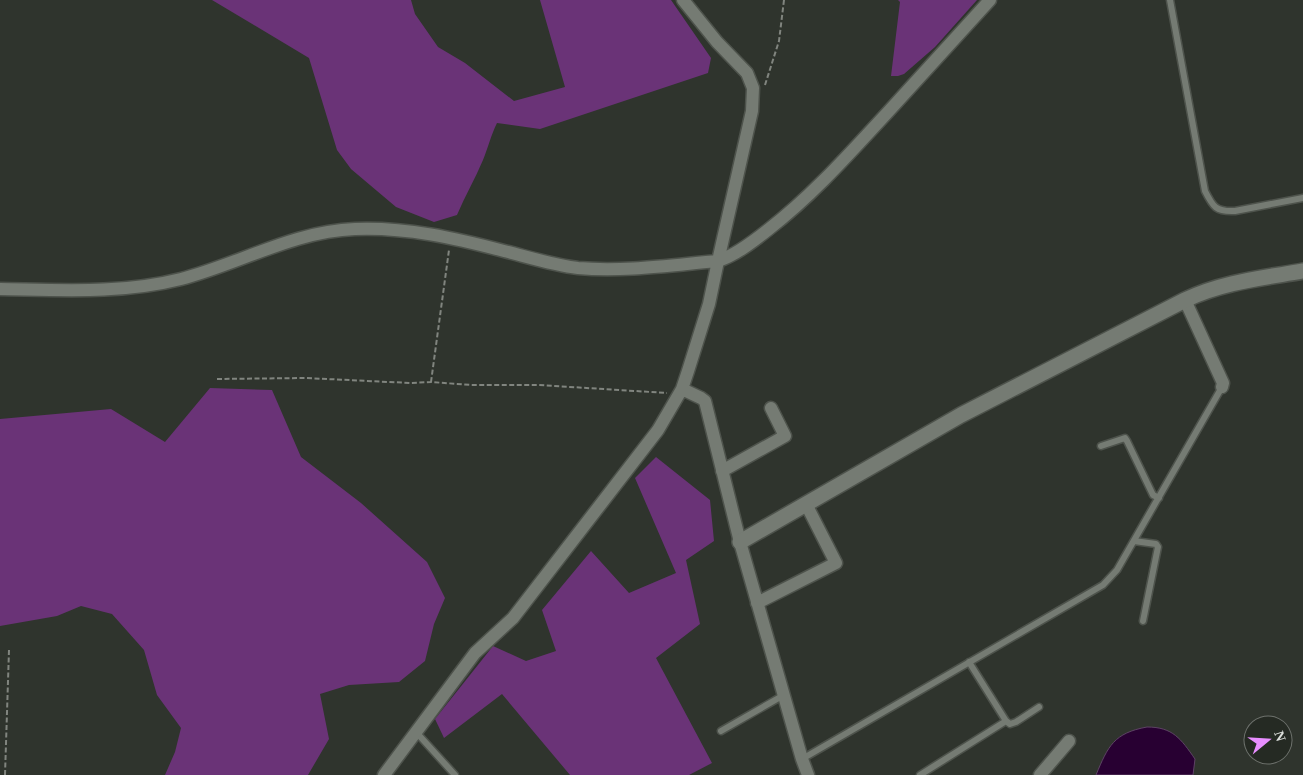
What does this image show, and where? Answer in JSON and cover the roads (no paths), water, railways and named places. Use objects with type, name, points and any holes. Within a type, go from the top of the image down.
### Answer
[{"type":"street","points":[[384,775],[475,653],[505,626],[524,605],[634,463],[658,430],[680,392],[714,281],[752,111],[752,88],[747,73],[711,36],[683,0]]},
{"type":"street","points":[[0,289],[123,289],[154,285],[183,278],[298,239],[336,230],[354,229],[419,232],[577,268],[620,269],[718,261],[754,240],[783,218],[816,188],[858,145],[990,0]]},
{"type":"street","points":[[740,542],[960,414],[1200,292],[1220,286],[1303,271]]},
{"type":"street","points":[[1185,300],[1223,384],[1222,387]]},
{"type":"street","points":[[680,392],[705,401],[740,542],[808,775]]},
{"type":"street","points":[[722,471],[785,436],[770,408]]},
{"type":"street","points":[[757,603],[836,563],[806,504]]},
{"type":"street","points":[[1040,775],[1069,741]]},
{"type":"lane","points":[[1170,0],[1205,191],[1212,205],[1225,211],[1235,211],[1303,198]]},
{"type":"lane","points":[[802,759],[1103,586],[1117,570],[1222,387]]},
{"type":"lane","points":[[1101,446],[1124,438],[1128,441],[1153,495],[1158,498]]},
{"type":"lane","points":[[1134,540],[1156,544],[1158,547],[1143,622]]},
{"type":"lane","points":[[969,662],[1008,723],[1013,724],[1039,707]]},
{"type":"lane","points":[[722,731],[784,695]]},
{"type":"lane","points":[[920,775],[1006,721]]},
{"type":"lane","points":[[416,732],[455,775]]}]
